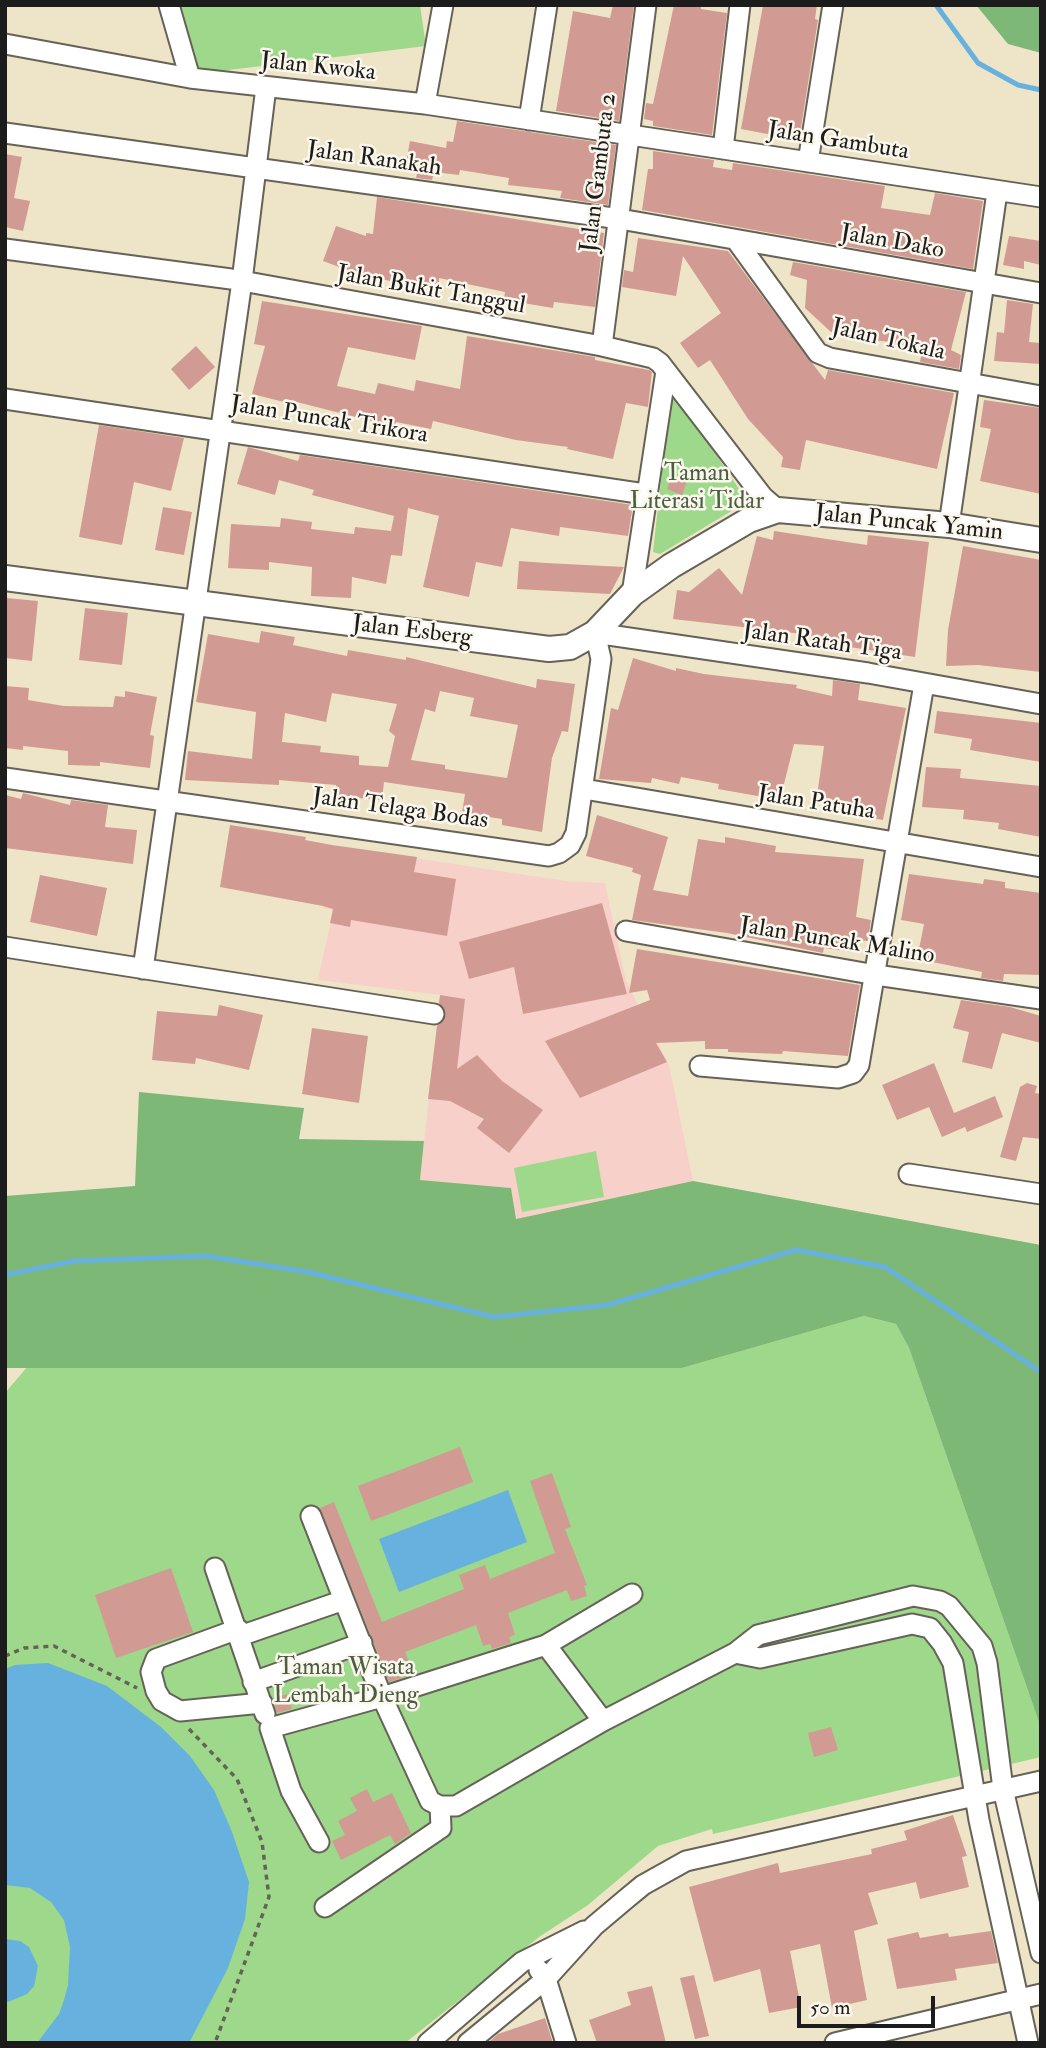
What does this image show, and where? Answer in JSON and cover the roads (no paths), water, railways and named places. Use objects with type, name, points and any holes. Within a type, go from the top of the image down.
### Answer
[{"type":"main road","name":"Jalan Puncak Yamin","points":[[778,510],[949,525],[1041,540]]},
{"type":"main road","name":"Jalan Esberg","points":[[5,578],[195,605],[549,649],[570,647],[595,633],[632,593],[710,540],[749,520],[778,510]]},
{"type":"street","points":[[169,5],[190,78]]},
{"type":"street","points":[[425,104],[443,5]]},
{"type":"street","points":[[528,120],[547,5]]},
{"type":"street","name":"Jalan Gambuta 2","points":[[602,346],[620,219],[627,135],[646,5]]},
{"type":"street","points":[[723,149],[740,5]]},
{"type":"street","points":[[808,162],[833,5]]},
{"type":"street","name":"Jalan Kwoka","points":[[5,44],[190,78],[425,104],[627,135]]},
{"type":"street","points":[[143,969],[242,281],[266,87]]},
{"type":"street","name":"Jalan Ranakah","points":[[5,133],[620,219],[736,240]]},
{"type":"street","name":"Jalan Gambuta","points":[[627,135],[1041,197]]},
{"type":"street","points":[[949,525],[996,191]]},
{"type":"street","name":"Jalan Dako","points":[[736,240],[1041,293]]},
{"type":"street","name":"Jalan Tokala","points":[[736,240],[818,353],[830,358],[970,385],[1041,396]]},
{"type":"street","name":"Jalan Bukit Tanggul","points":[[5,249],[242,281],[602,346],[653,359],[666,371],[749,480],[778,510]]},
{"type":"street","points":[[632,593],[645,494],[666,371]]},
{"type":"street","name":"Jalan Puncak Trikora","points":[[5,399],[645,494]]},
{"type":"street","name":"Jalan Ratah Tiga","points":[[595,633],[1041,704]]},
{"type":"street","name":"Jalan Telaga Bodas","points":[[5,778],[549,856],[570,845],[584,789],[601,659],[595,633]]},
{"type":"street","points":[[700,1066],[845,1077],[853,1073],[863,1058],[895,842],[924,684]]},
{"type":"street","name":"Jalan Patuha","points":[[584,789],[1041,867]]},
{"type":"street","name":"Jalan Puncak Malino","points":[[626,932],[876,975],[1041,999]]},
{"type":"street","points":[[5,947],[434,1014]]},
{"type":"street","points":[[909,1174],[1041,1194]]},
{"type":"street","points":[[311,1516],[382,1697],[430,1801],[440,1806],[456,1806],[603,1721],[735,1653],[758,1635],[913,1596],[940,1601],[967,1624],[982,1646],[987,1663],[1003,1789],[1041,1953]]},
{"type":"street","points":[[215,1568],[291,1791],[319,1842]]},
{"type":"street","points":[[270,1728],[527,1654],[632,1594]]},
{"type":"street","points":[[262,1703],[180,1711],[162,1701],[151,1672],[156,1659],[344,1600]]},
{"type":"street","points":[[930,1628],[940,1601]]},
{"type":"street","points":[[735,1653],[760,1658],[912,1624],[930,1628],[953,1663],[976,1796],[1028,2043]]},
{"type":"street","points":[[253,1682],[362,1643]]},
{"type":"street","points":[[546,1645],[603,1721]]},
{"type":"street","points":[[468,2043],[546,1979],[594,1926],[643,1885],[686,1861],[1041,1781]]},
{"type":"street","points":[[325,1907],[441,1828],[440,1806]]},
{"type":"street","points":[[428,2043],[531,1957],[594,1926]]},
{"type":"street","points":[[531,1957],[546,1979],[566,2043]]},
{"type":"street","points":[[835,2043],[1041,1994]]},
{"type":"water","points":[[508,1490],[527,1542],[399,1592],[379,1539]]},
{"type":"water","points":[[48,1663],[107,1686],[161,1727],[190,1756],[214,1790],[232,1832],[249,1882],[245,1919],[228,1968],[189,2043],[37,2043],[59,2014],[64,2000],[68,1985],[70,1947],[64,1920],[51,1902],[30,1888],[5,1885],[5,1669],[15,1665]]},
{"type":"water","points":[[5,1939],[20,1941],[29,1947],[38,1966],[34,1986],[27,1994],[8,2002],[5,2001]]},
{"type":"waterway","points":[[936,5],[978,63],[1018,85],[1041,90]]},
{"type":"waterway","points":[[5,1275],[74,1261],[206,1256],[308,1272],[494,1317],[607,1305],[796,1250],[885,1267],[1041,1372]]},
{"type":"park label","name":"Taman Literasi Tidar","points":[[697,489]]},
{"type":"park label","name":"Taman Wisata Lembah Dieng","points":[[346,1683]]}]
